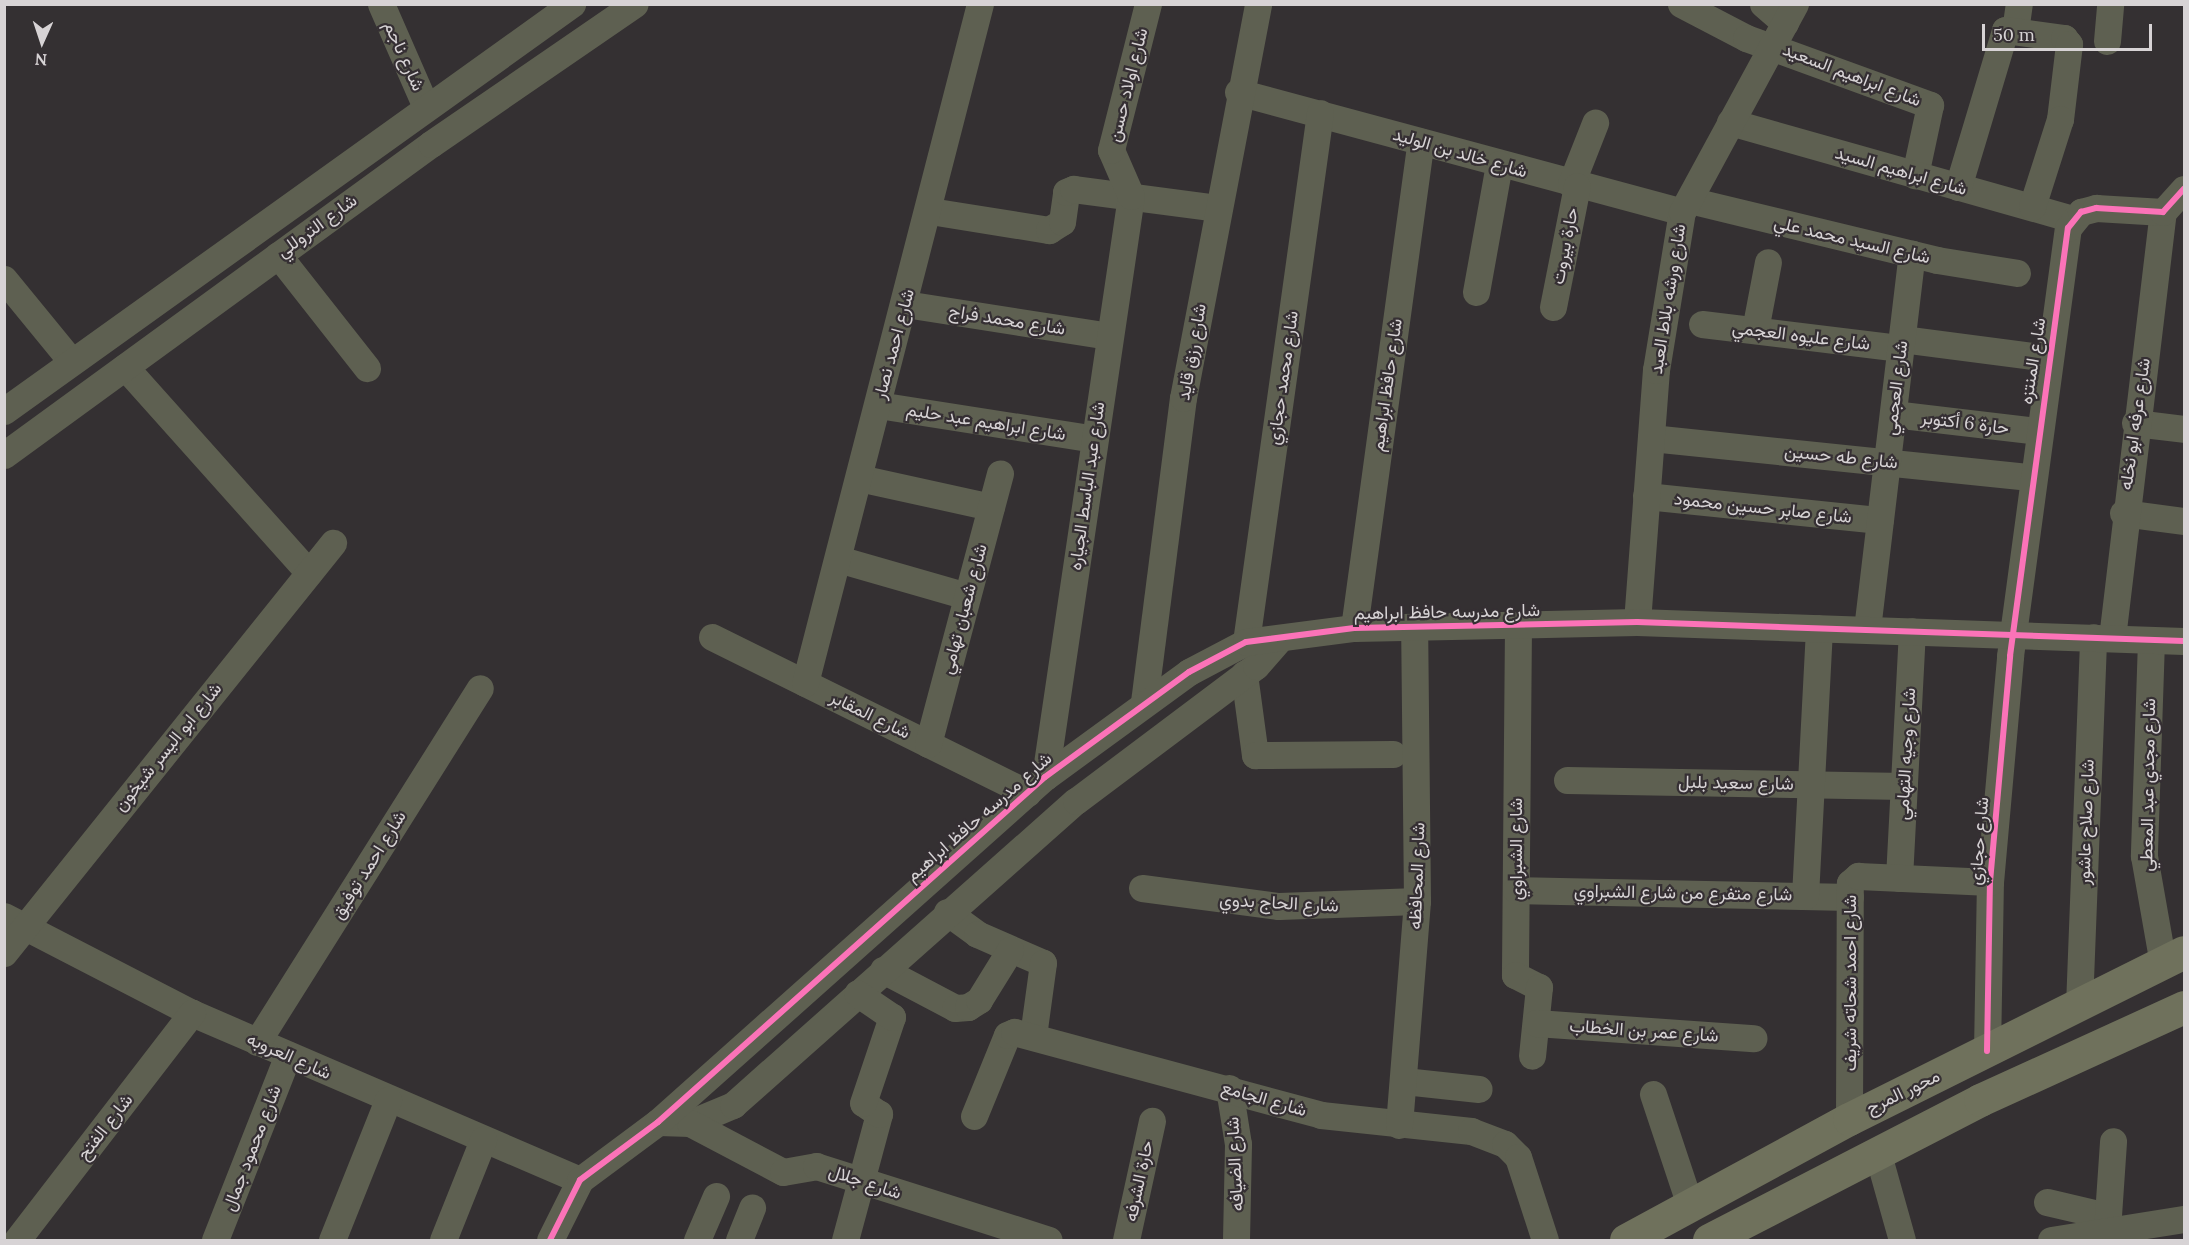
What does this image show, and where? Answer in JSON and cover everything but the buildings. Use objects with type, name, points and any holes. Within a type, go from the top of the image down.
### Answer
[{"type":"main road","name":"محور المرج","points":[[1626,1240],[1849,1119],[2174,958]]},
{"type":"main road","points":[[1709,1240],[1877,1151],[2184,1007]]},
{"type":"street","name":"شارع ناجم","points":[[381,4],[426,107]]},
{"type":"street","name":"شارع التروللي","points":[[4,455],[278,255],[635,4]]},
{"type":"street","name":"شارع احمد نصار","points":[[805,683],[930,210],[980,4]]},
{"type":"street","name":"شارع اولاد حسن","points":[[1131,196],[1111,150],[1148,4]]},
{"type":"street","name":"شارع رزق قايد","points":[[1144,702],[1183,398],[1238,93],[1258,4]]},
{"type":"street","points":[[1681,4],[1785,24]]},
{"type":"street","points":[[1763,4],[1785,24]]},
{"type":"street","points":[[2015,31],[2019,4]]},
{"type":"street","points":[[2107,40],[2110,4]]},
{"type":"street","name":"شارع التروللي","points":[[4,411],[426,107],[558,8]]},
{"type":"street","name":"شارع ورشه بلاط العبد","points":[[1637,622],[1651,438],[1665,300],[1686,206],[1785,24]]},
{"type":"street","name":"شارع ابراهيم السعيد","points":[[1785,24],[1930,105],[1915,175]]},
{"type":"street","points":[[1958,187],[2005,30],[2064,38],[2068,44],[2060,119],[2032,207]]},
{"type":"street","name":"شارع خالد بن الوليد","points":[[1238,93],[1320,113],[1574,185],[1686,206]]},
{"type":"street","name":"شارع محمد حجازي","points":[[1246,642],[1320,113]]},
{"type":"street","name":"شارع ابراهيم السيد","points":[[1730,122],[2073,219]]},
{"type":"street","name":"حارة بيروت","points":[[1553,307],[1574,185],[1595,123]]},
{"type":"street","name":"شارع حافظ ابراهيم","points":[[1354,628],[1421,142]]},
{"type":"street","points":[[1476,292],[1499,164]]},
{"type":"street","points":[[930,210],[1049,230],[1062,222],[1069,189],[1217,208]]},
{"type":"street","points":[[2073,219],[2096,208],[2163,212],[2184,189]]},
{"type":"street","name":"شارع عبد الباسط الجياره","points":[[1036,785],[1094,439],[1131,196]]},
{"type":"street","name":"شارع السيد محمد علي","points":[[1686,206],[1912,254],[2017,273]]},
{"type":"street","name":"شارع عرفه ابو نخله","points":[[2102,638],[2123,513],[2163,212]]},
{"type":"street","name":"شارع المنتزه","points":[[2015,634],[2030,477],[2073,219]]},
{"type":"street","name":"شارع العجمي","points":[[1868,629],[1912,254]]},
{"type":"street","points":[[278,255],[367,368]]},
{"type":"street","points":[[1755,330],[1768,262]]},
{"type":"street","points":[[4,279],[71,361]]},
{"type":"street","name":"شارع محمد فراج","points":[[905,304],[1109,336]]},
{"type":"street","name":"شارع عليوه العجمي","points":[[1702,324],[2049,358]]},
{"type":"street","points":[[125,367],[309,573]]},
{"type":"street","name":"شارع ابراهيم عبد حليم","points":[[878,405],[1094,439]]},
{"type":"street","name":"حارة 6 أكتوبر","points":[[1893,414],[2037,431]]},
{"type":"street","points":[[2135,423],[2184,429]]},
{"type":"street","name":"شارع طه حسين","points":[[1651,438],[2030,477]]},
{"type":"street","name":"شارع شعبان تهامي","points":[[928,744],[1000,473]]},
{"type":"street","points":[[859,478],[991,507]]},
{"type":"street","name":"شارع صابر حسين محمود","points":[[1646,496],[1880,520]]},
{"type":"street","points":[[2123,513],[2184,521]]},
{"type":"street","name":"شارع ابو اليسر شيخون","points":[[4,953],[13,922],[333,543]]},
{"type":"street","points":[[838,559],[967,596]]},
{"type":"street","name":"شارع مدرسه حافظ ابراهيم","points":[[580,1180],[658,1122],[1036,785],[1144,702],[1246,642],[1279,640],[1354,628],[1637,622],[2184,641]]},
{"type":"street","name":"شارع الشبراوي","points":[[1518,625],[1515,975],[1539,987],[1532,1056]]},
{"type":"street","name":"شارع المحافظه","points":[[1399,1125],[1417,902],[1414,627]]},
{"type":"street","points":[[1805,896],[1819,628]]},
{"type":"street","name":"شارع وجيه التهامي","points":[[1899,878],[1912,631]]},
{"type":"street","name":"شارع حجازي","points":[[1987,1052],[1990,882],[2015,634]]},
{"type":"street","name":"شارع المقابر","points":[[712,637],[928,744],[1036,785]]},
{"type":"street","name":"شارع صلاح عاشور","points":[[2079,1006],[2102,638]]},
{"type":"street","name":"شارع مجدي عبد المعطي","points":[[2151,639],[2144,856],[2174,958]]},
{"type":"street","points":[[658,1122],[690,1123],[733,1105],[947,912],[1076,801],[1244,674],[1279,640]]},
{"type":"street","points":[[1244,674],[1257,756],[1393,754]]},
{"type":"street","name":"شارع احمد توفيق","points":[[257,1042],[480,688]]},
{"type":"street","name":"شارع سعيد بلبل","points":[[1567,780],[1904,786]]},
{"type":"street","name":"شارع احمد شحاته شريف","points":[[1849,1119],[1850,883],[1858,876],[1990,882]]},
{"type":"street","name":"شارع الحاج بدوي","points":[[1142,888],[1279,906],[1417,902]]},
{"type":"street","name":"شارع متفرع من شارع الشبراوي","points":[[1516,890],[1850,897]]},
{"type":"street","points":[[947,912],[1010,950],[1044,966],[1033,1036]]},
{"type":"street","name":"شارع العروبه","points":[[13,922],[192,1013],[388,1100],[580,1180]]},
{"type":"street","points":[[883,970],[955,1008],[968,1007],[980,1000],[1010,950]]},
{"type":"street","points":[[845,1240],[879,1114],[863,1102],[892,1017],[857,993]]},
{"type":"street","name":"شارع الفتح","points":[[17,1240],[192,1013]]},
{"type":"street","name":"شارع عمر بن الخطاب","points":[[1536,1023],[1753,1038]]},
{"type":"street","name":"شارع الجامع","points":[[974,1116],[1007,1035],[1033,1036],[1321,1115],[1471,1131],[1504,1144],[1518,1157],[1545,1240]]},
{"type":"street","name":"شارع محمود جمال","points":[[215,1240],[288,1055]]},
{"type":"street","points":[[1404,1081],[1479,1089]]},
{"type":"street","name":"شارع الضيافه","points":[[1229,1088],[1238,1144],[1236,1240]]},
{"type":"street","points":[[1653,1094],[1690,1205]]},
{"type":"street","points":[[332,1240],[388,1100]]},
{"type":"street","name":"حارة الشرفه","points":[[1126,1240],[1152,1121]]},
{"type":"street","name":"شارع جلال","points":[[690,1123],[783,1172],[816,1166],[1049,1240]]},
{"type":"street","points":[[443,1240],[483,1140]]},
{"type":"street","points":[[2107,1223],[2113,1141]]},
{"type":"street","points":[[1877,1151],[1902,1240]]},
{"type":"street","points":[[560,1238],[580,1180]]},
{"type":"street","points":[[697,1240],[716,1196]]},
{"type":"street","points":[[2047,1202],[2107,1223]]},
{"type":"street","points":[[739,1240],[752,1207]]},
{"type":"street","points":[[2051,1240],[2107,1223],[2184,1219]]},
{"type":"cycle path","points":[[1987,1051],[1990,882],[2010,656],[2068,228],[2081,212],[2096,208],[2163,212],[2184,189]]},
{"type":"cycle path","points":[[550,1240],[580,1180],[658,1122],[1045,777],[1189,672],[1246,642],[1354,628],[1637,622],[2184,641]]}]
